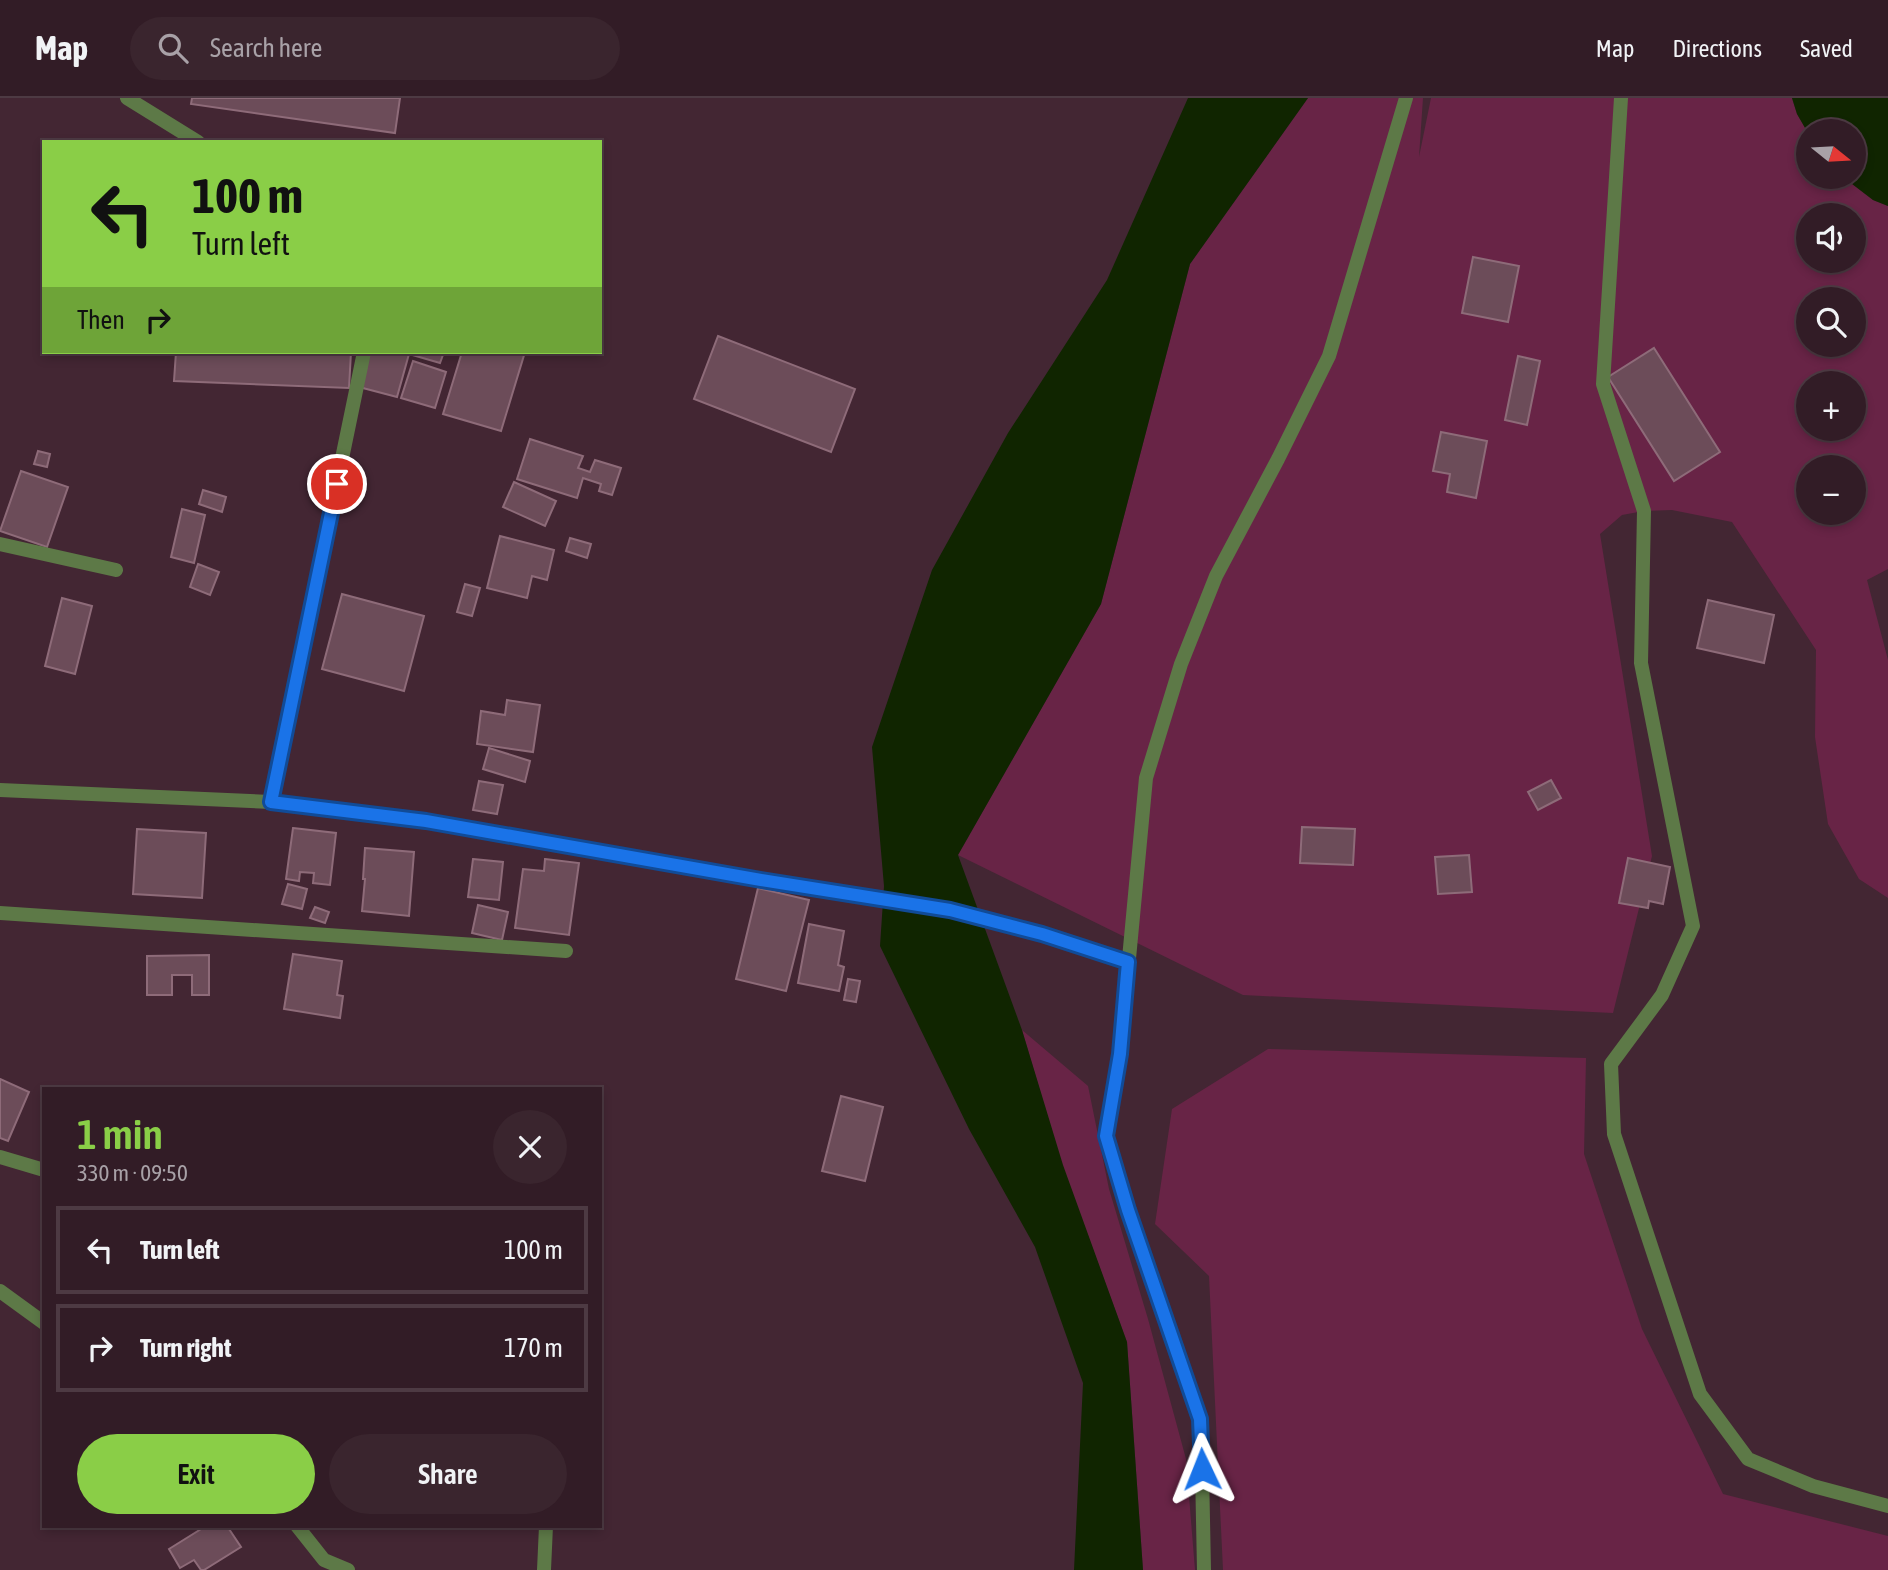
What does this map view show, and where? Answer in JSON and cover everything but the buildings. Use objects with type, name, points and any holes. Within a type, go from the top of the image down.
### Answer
[{"type":"street","points":[[127,98],[195,140]]},
{"type":"street","points":[[1205,1570],[1200,1419],[1128,1210],[1106,1136],[1120,1054],[1146,778],[1181,664],[1216,576],[1329,356],[1406,98]]},
{"type":"street","points":[[1621,98],[1603,384],[1644,511],[1641,663],[1693,926],[1662,995],[1611,1064],[1614,1135],[1700,1394],[1731,1437],[1748,1459],[1813,1486],[1888,1506]]},
{"type":"street","points":[[271,802],[364,354]]},
{"type":"street","points":[[0,544],[116,570]]},
{"type":"street","points":[[0,790],[271,802],[426,821],[950,910],[1042,934],[1128,962]]},
{"type":"street","points":[[0,914],[566,951]]},
{"type":"street","points":[[0,1157],[42,1169]]},
{"type":"street","points":[[0,1291],[42,1322]]},
{"type":"street","points":[[299,1528],[324,1560],[348,1570]]},
{"type":"street","points":[[544,1570],[546,1528]]},
{"type":"shaded area","points":[[1188,98],[1308,98],[1190,264],[1101,604],[958,855],[1022,1030],[1063,1165],[1127,1342],[1143,1570],[1074,1570],[1083,1383],[1035,1247],[969,1129],[880,946],[884,886],[872,747],[932,570],[1008,433],[1107,280]]},
{"type":"shaded area","points":[[1308,98],[1423,98],[1419,157],[1431,98],[1792,98],[1800,119],[1796,119],[1796,189],[1859,189],[1873,200],[1888,206],[1888,569],[1867,580],[1888,660],[1888,898],[1859,879],[1828,824],[1815,737],[1816,650],[1732,522],[1672,510],[1644,511],[1622,515],[1600,534],[1652,856],[1613,1013],[1243,995],[958,855],[1101,604],[1190,264]]},
{"type":"shaded area","points":[[1792,98],[1888,98],[1888,206],[1873,200],[1859,189],[1866,189],[1866,119],[1800,119]]},
{"type":"shaded area","points":[[1022,1030],[1088,1086],[1109,1189],[1186,1459],[1195,1570],[1143,1570],[1127,1342],[1062,1165]]},
{"type":"shaded area","points":[[1268,1049],[1586,1058],[1584,1154],[1642,1329],[1723,1494],[1888,1536],[1888,1570],[1223,1570],[1209,1276],[1155,1224],[1172,1109]]},
{"type":"route","points":[[337,484],[271,802],[426,821],[950,910],[1042,934],[1128,962],[1120,1054],[1106,1136],[1128,1210],[1200,1419],[1202,1469]]}]
